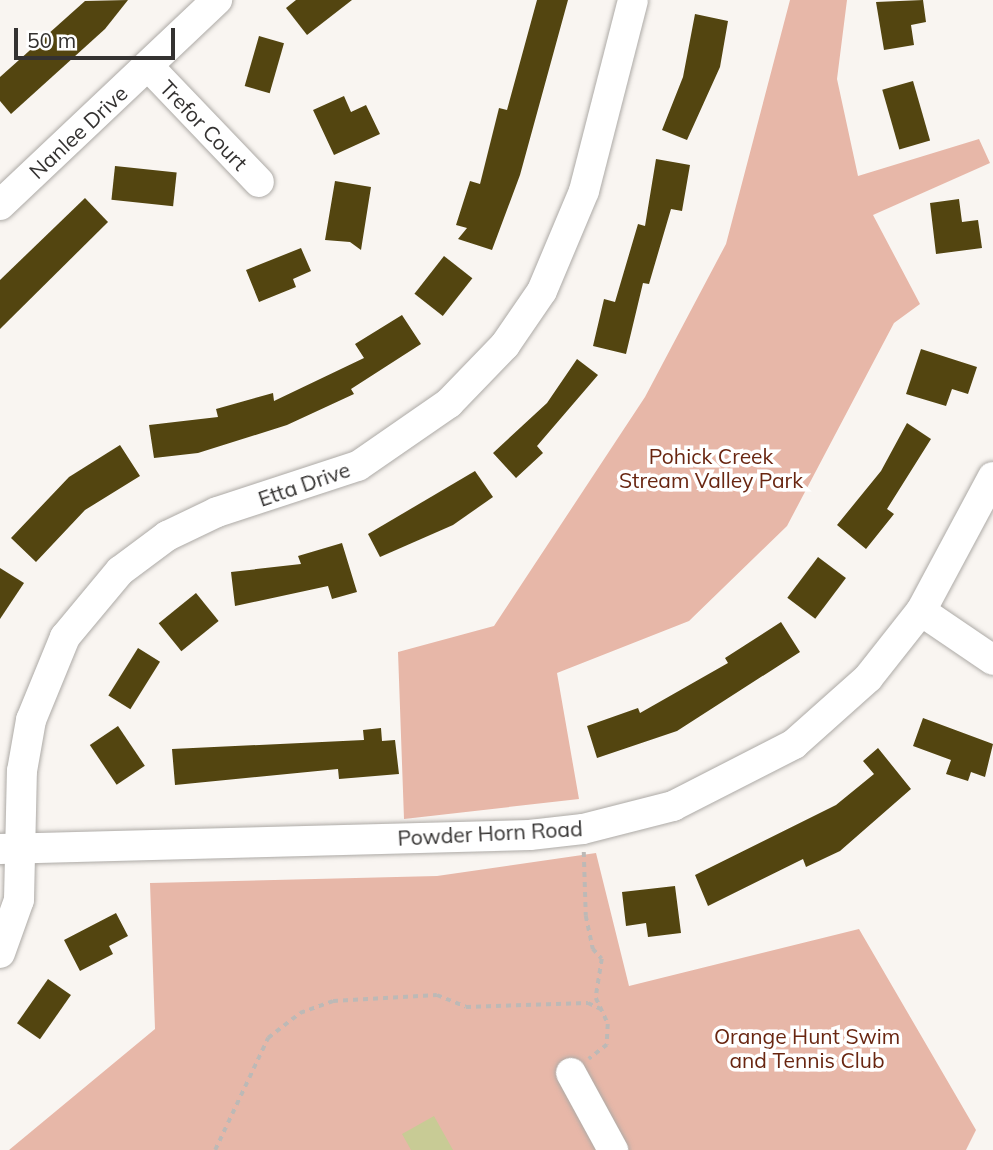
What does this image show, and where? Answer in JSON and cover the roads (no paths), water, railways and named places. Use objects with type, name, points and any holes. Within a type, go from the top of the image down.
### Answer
[{"type":"street","name":"Nanlee Drive","points":[[0,205],[217,0]]},
{"type":"street","name":"Etta Drive","points":[[0,953],[19,900],[11,849],[22,771],[36,701],[65,637],[99,592],[143,552],[193,522],[300,490],[388,449],[477,376],[526,317],[558,261],[584,191],[633,0]]},
{"type":"street","name":"Trefor Court","points":[[149,67],[259,183]]},
{"type":"street","name":"Powder Horn Road","points":[[11,849],[583,829],[673,806],[772,758],[868,678],[921,611],[993,478]]},
{"type":"street","points":[[921,611],[993,660]]},
{"type":"street","points":[[571,1073],[613,1150]]},
{"type":"park label","name":"Pohick Creek Stream Valley Park","points":[[711,468]]},
{"type":"park label","name":"Orange Hunt Swim and Tennis Club","points":[[807,1048]]}]
